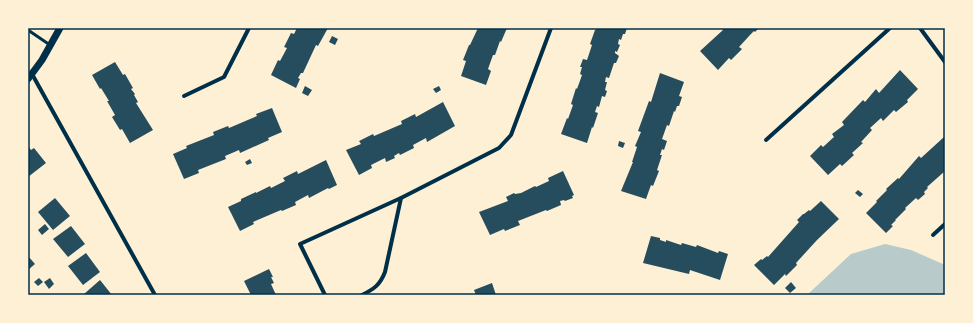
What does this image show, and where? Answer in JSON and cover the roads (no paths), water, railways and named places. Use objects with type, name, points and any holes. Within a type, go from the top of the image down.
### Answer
[{"type":"street","points":[[60,28],[30,77],[155,295]]},
{"type":"street","points":[[184,96],[224,77],[249,28]]},
{"type":"street","points":[[325,295],[300,244],[401,198],[500,148],[511,135],[551,28]]},
{"type":"street","points":[[766,140],[890,28]]},
{"type":"street","points":[[920,28],[945,62]]},
{"type":"street","points":[[362,295],[372,290],[381,281],[385,272],[401,198]]},
{"type":"street","points":[[933,235],[945,224]]},
{"type":"lane","points":[[28,30],[50,45]]}]
